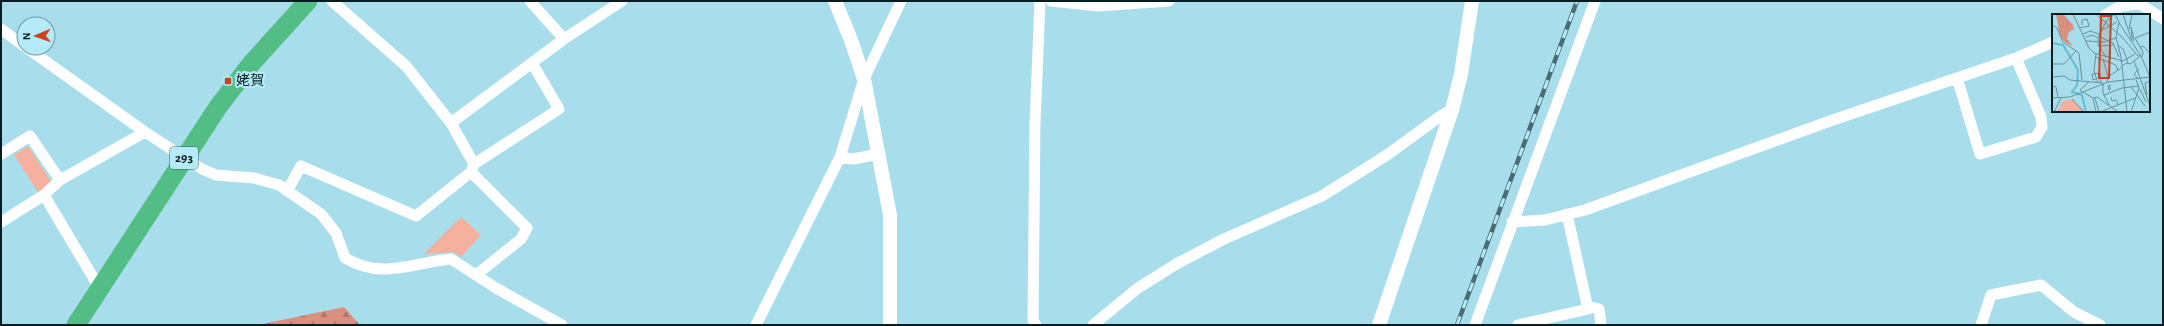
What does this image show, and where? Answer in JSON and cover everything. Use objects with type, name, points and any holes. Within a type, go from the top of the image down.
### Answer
[{"type":"highway","name":"293","points":[[82,322],[100,289],[184,158],[236,84],[308,1]]},
{"type":"street","points":[[332,1],[406,66],[452,123],[472,168],[527,228],[521,239],[476,275]]},
{"type":"street","points":[[530,1],[564,39]]},
{"type":"street","points":[[452,123],[564,39],[622,1]]},
{"type":"street","points":[[835,1],[851,40],[864,79],[890,215],[890,325]]},
{"type":"street","points":[[756,325],[840,156],[864,79],[901,1]]},
{"type":"street","points":[[1036,325],[1034,320],[1033,286],[1035,123],[1040,1]]},
{"type":"street","points":[[1052,1],[1098,6],[1169,1]]},
{"type":"street","points":[[1379,325],[1452,110],[1461,74],[1472,1]]},
{"type":"street","points":[[1475,325],[1595,1]]},
{"type":"street","points":[[2106,14],[2120,4],[2140,2],[2163,19]]},
{"type":"street","points":[[1,29],[16,40]]},
{"type":"street","points":[[1512,222],[1545,220],[1584,210],[2016,58],[2052,42]]},
{"type":"street","points":[[38,56],[145,132],[202,169],[216,175],[254,178],[279,185],[321,214],[336,233],[345,258],[357,266],[382,270],[451,259],[562,325]]},
{"type":"street","points":[[1957,78],[1980,154],[2036,137],[2042,127],[2041,117],[2016,58]]},
{"type":"street","points":[[287,191],[301,166],[416,216],[472,168],[559,109],[532,63]]},
{"type":"street","points":[[1093,325],[1138,288],[1178,263],[1224,239],[1322,196],[1388,155],[1442,115],[1452,110]]},
{"type":"street","points":[[1,222],[44,194],[60,180],[145,132]]},
{"type":"street","points":[[1,154],[30,136],[60,180]]},
{"type":"street","points":[[840,156],[853,159],[879,154]]},
{"type":"street","points":[[44,194],[100,289]]},
{"type":"street","points":[[1518,325],[1588,309],[1567,214]]},
{"type":"street","points":[[1981,325],[1991,295],[2041,285],[2074,312],[2100,325]]},
{"type":"street","points":[[1587,306],[1599,309],[1601,325]]},
{"type":"green space","points":[[344,307],[360,325],[258,325]]},
{"type":"shaded area","points":[[28,146],[52,183],[38,192],[14,155]]},
{"type":"shaded area","points":[[461,217],[481,235],[461,257],[454,252],[424,254]]},
{"type":"railway","points":[[1457,325],[1577,1]]},
{"type":"place","name":"姥賀","points":[[228,81]]}]
